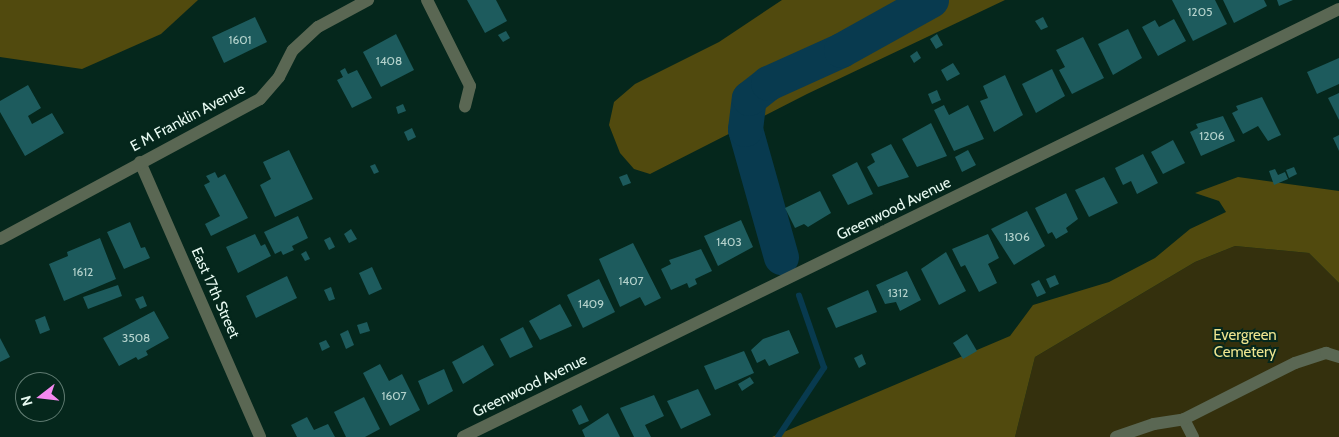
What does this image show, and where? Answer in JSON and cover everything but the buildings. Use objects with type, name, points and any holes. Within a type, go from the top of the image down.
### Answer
[{"type":"street","name":"E M Franklin Avenue","points":[[1,236],[260,99],[279,78],[293,50],[318,27],[368,0]]},
{"type":"street","points":[[427,0],[470,86],[465,106]]},
{"type":"street","name":"Greenwood Avenue","points":[[463,437],[1339,10]]},
{"type":"street","name":"East 17th Street","points":[[140,162],[260,437]]},
{"type":"street","points":[[1116,437],[1154,424],[1184,419],[1295,363],[1326,353],[1339,357]]},
{"type":"street","points":[[1184,419],[1193,437]]},
{"type":"green space","name":"Evergreen Cemetery","points":[[1235,246],[1309,253],[1339,283],[1339,437],[1015,437],[1035,357],[1195,262]]},
{"type":"shaded area","points":[[0,0],[198,0],[161,34],[82,69],[0,57]]},
{"type":"shaded area","points":[[782,0],[1005,0],[807,94],[650,174],[634,169],[620,153],[609,125],[614,102],[635,84],[719,42]]},
{"type":"shaded area","points":[[1238,177],[1339,191],[1339,283],[1309,253],[1235,246],[1195,262],[1035,357],[1015,437],[772,437],[1010,336],[1033,305],[1109,282],[1155,258],[1190,229],[1226,212],[1219,201],[1195,193]]},
{"type":"waterway","points":[[781,257],[745,129],[749,98],[768,83],[841,50],[931,0]]},
{"type":"waterway","points":[[778,437],[824,368],[799,296]]}]
